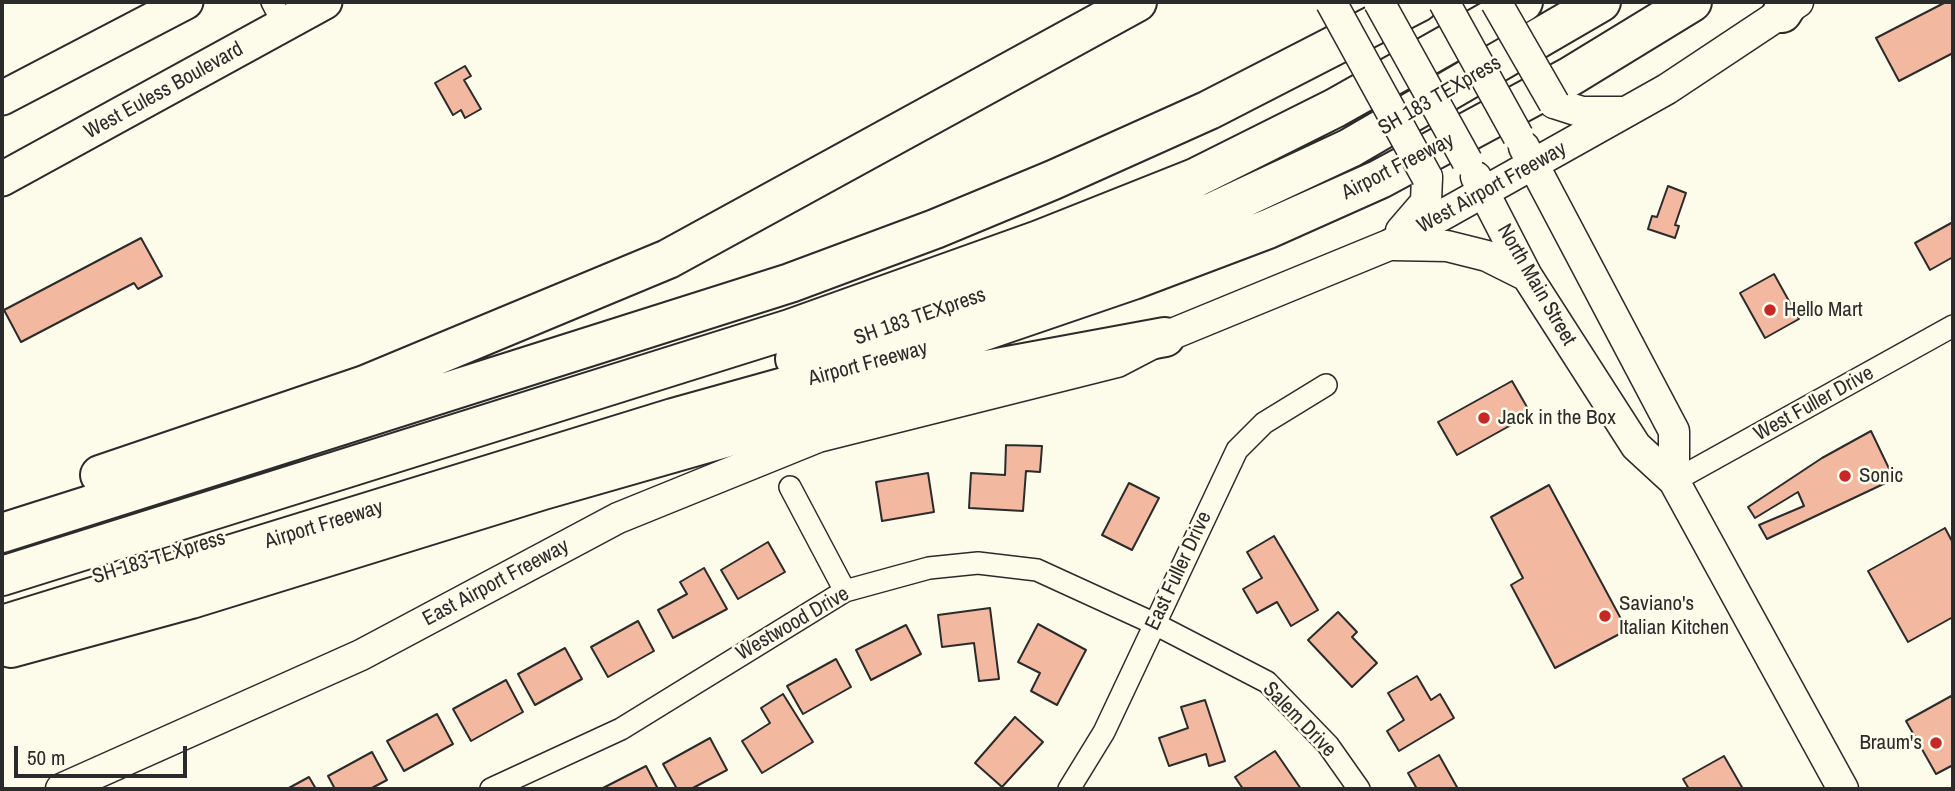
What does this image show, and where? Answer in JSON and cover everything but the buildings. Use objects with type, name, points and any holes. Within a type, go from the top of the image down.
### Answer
[{"type":"highway","points":[[2,509],[365,384],[668,259],[1137,2]]},
{"type":"highway","points":[[2,533],[753,295],[934,229],[1053,180],[1209,110],[1419,2]]},
{"type":"highway","name":"SH 183 TEXpress","points":[[2,576],[790,329],[1039,240],[1195,178],[1335,108],[1523,2]]},
{"type":"highway","name":"SH 183 TEXpress","points":[[2,607],[796,359],[1043,275],[1215,211],[1350,148],[1601,2]]},
{"type":"highway","name":"Airport Freeway","points":[[2,625],[673,418],[978,333],[1145,275],[1268,229],[1380,179],[1570,76],[1692,2]]},
{"type":"highway","points":[[2,651],[191,599],[543,491],[854,401],[981,372],[1166,337]]},
{"type":"main road","points":[[2,98],[186,2]]},
{"type":"main road","name":"West Euless Boulevard","points":[[2,179],[278,13],[325,2]]},
{"type":"main road","points":[[1331,2],[1427,177],[1426,202],[1389,245]]},
{"type":"main road","name":"North Main Street","points":[[1379,2],[1527,276],[1636,446],[1674,481],[1843,789]]},
{"type":"main road","name":"North Main Street","points":[[1444,2],[1674,431],[1674,481]]},
{"type":"main road","points":[[1496,2],[1554,103],[1581,112],[1628,112]]},
{"type":"main road","name":"West Airport Freeway","points":[[1166,337],[1389,245],[1628,112],[1790,5]]},
{"type":"main road","points":[[1389,245],[1447,246],[1487,256],[1527,276]]},
{"type":"main road","name":"East Airport Freeway","points":[[61,789],[361,654],[618,518],[818,437],[1117,362],[1166,337]]},
{"type":"street","name":"West Fuller Drive","points":[[1674,481],[1953,326]]},
{"type":"street","name":"East Fuller Drive","points":[[1069,789],[1104,732],[1237,450],[1264,423],[1326,384]]},
{"type":"street","points":[[790,487],[845,591]]},
{"type":"street","name":"Westwood Drive","points":[[491,789],[621,729],[845,591],[887,577],[929,568],[978,563],[1037,570],[1155,624]]},
{"type":"street","name":"Salem Drive","points":[[1155,624],[1267,682],[1328,745],[1359,789]]},
{"type":"place","name":"Hello Mart","points":[[1770,310]]},
{"type":"place","name":"Jack in the Box","points":[[1484,418]]},
{"type":"place","name":"Sonic","points":[[1845,476]]},
{"type":"place","name":"Saviano's Italian Kitchen","points":[[1605,616]]},
{"type":"place","name":"Braum's","points":[[1936,743]]}]
